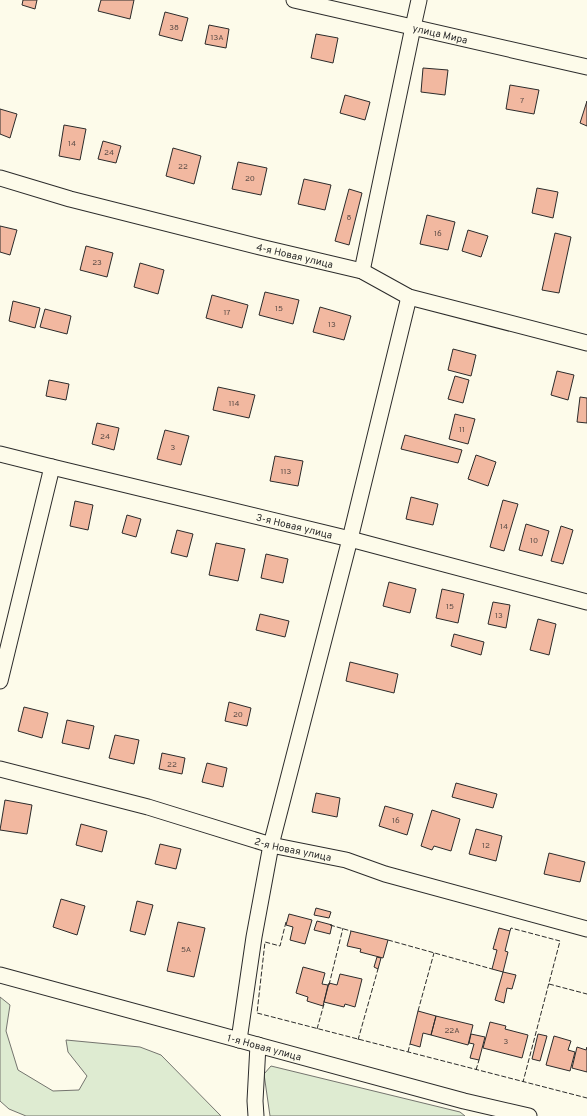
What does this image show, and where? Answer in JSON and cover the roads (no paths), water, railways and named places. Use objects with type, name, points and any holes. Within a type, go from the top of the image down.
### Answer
[{"type":"street","name":"улица Мира","points":[[294,0],[587,67]]},
{"type":"street","points":[[362,271],[420,0]]},
{"type":"street","name":"4-я Новая улица","points":[[0,178],[70,199],[362,271],[409,297],[587,342]]},
{"type":"street","points":[[239,1040],[254,937],[272,844],[350,539],[409,297]]},
{"type":"street","name":"3-я Новая улица","points":[[0,454],[350,539],[587,602]]},
{"type":"street","points":[[0,681],[52,467]]},
{"type":"street","name":"2-я Новая улица","points":[[0,769],[148,807],[272,844],[346,860],[385,874],[587,929]]},
{"type":"street","name":"1-я Новая улица","points":[[0,975],[464,1101],[529,1116]]},
{"type":"street","points":[[256,1116],[255,1101],[258,1045]]}]
